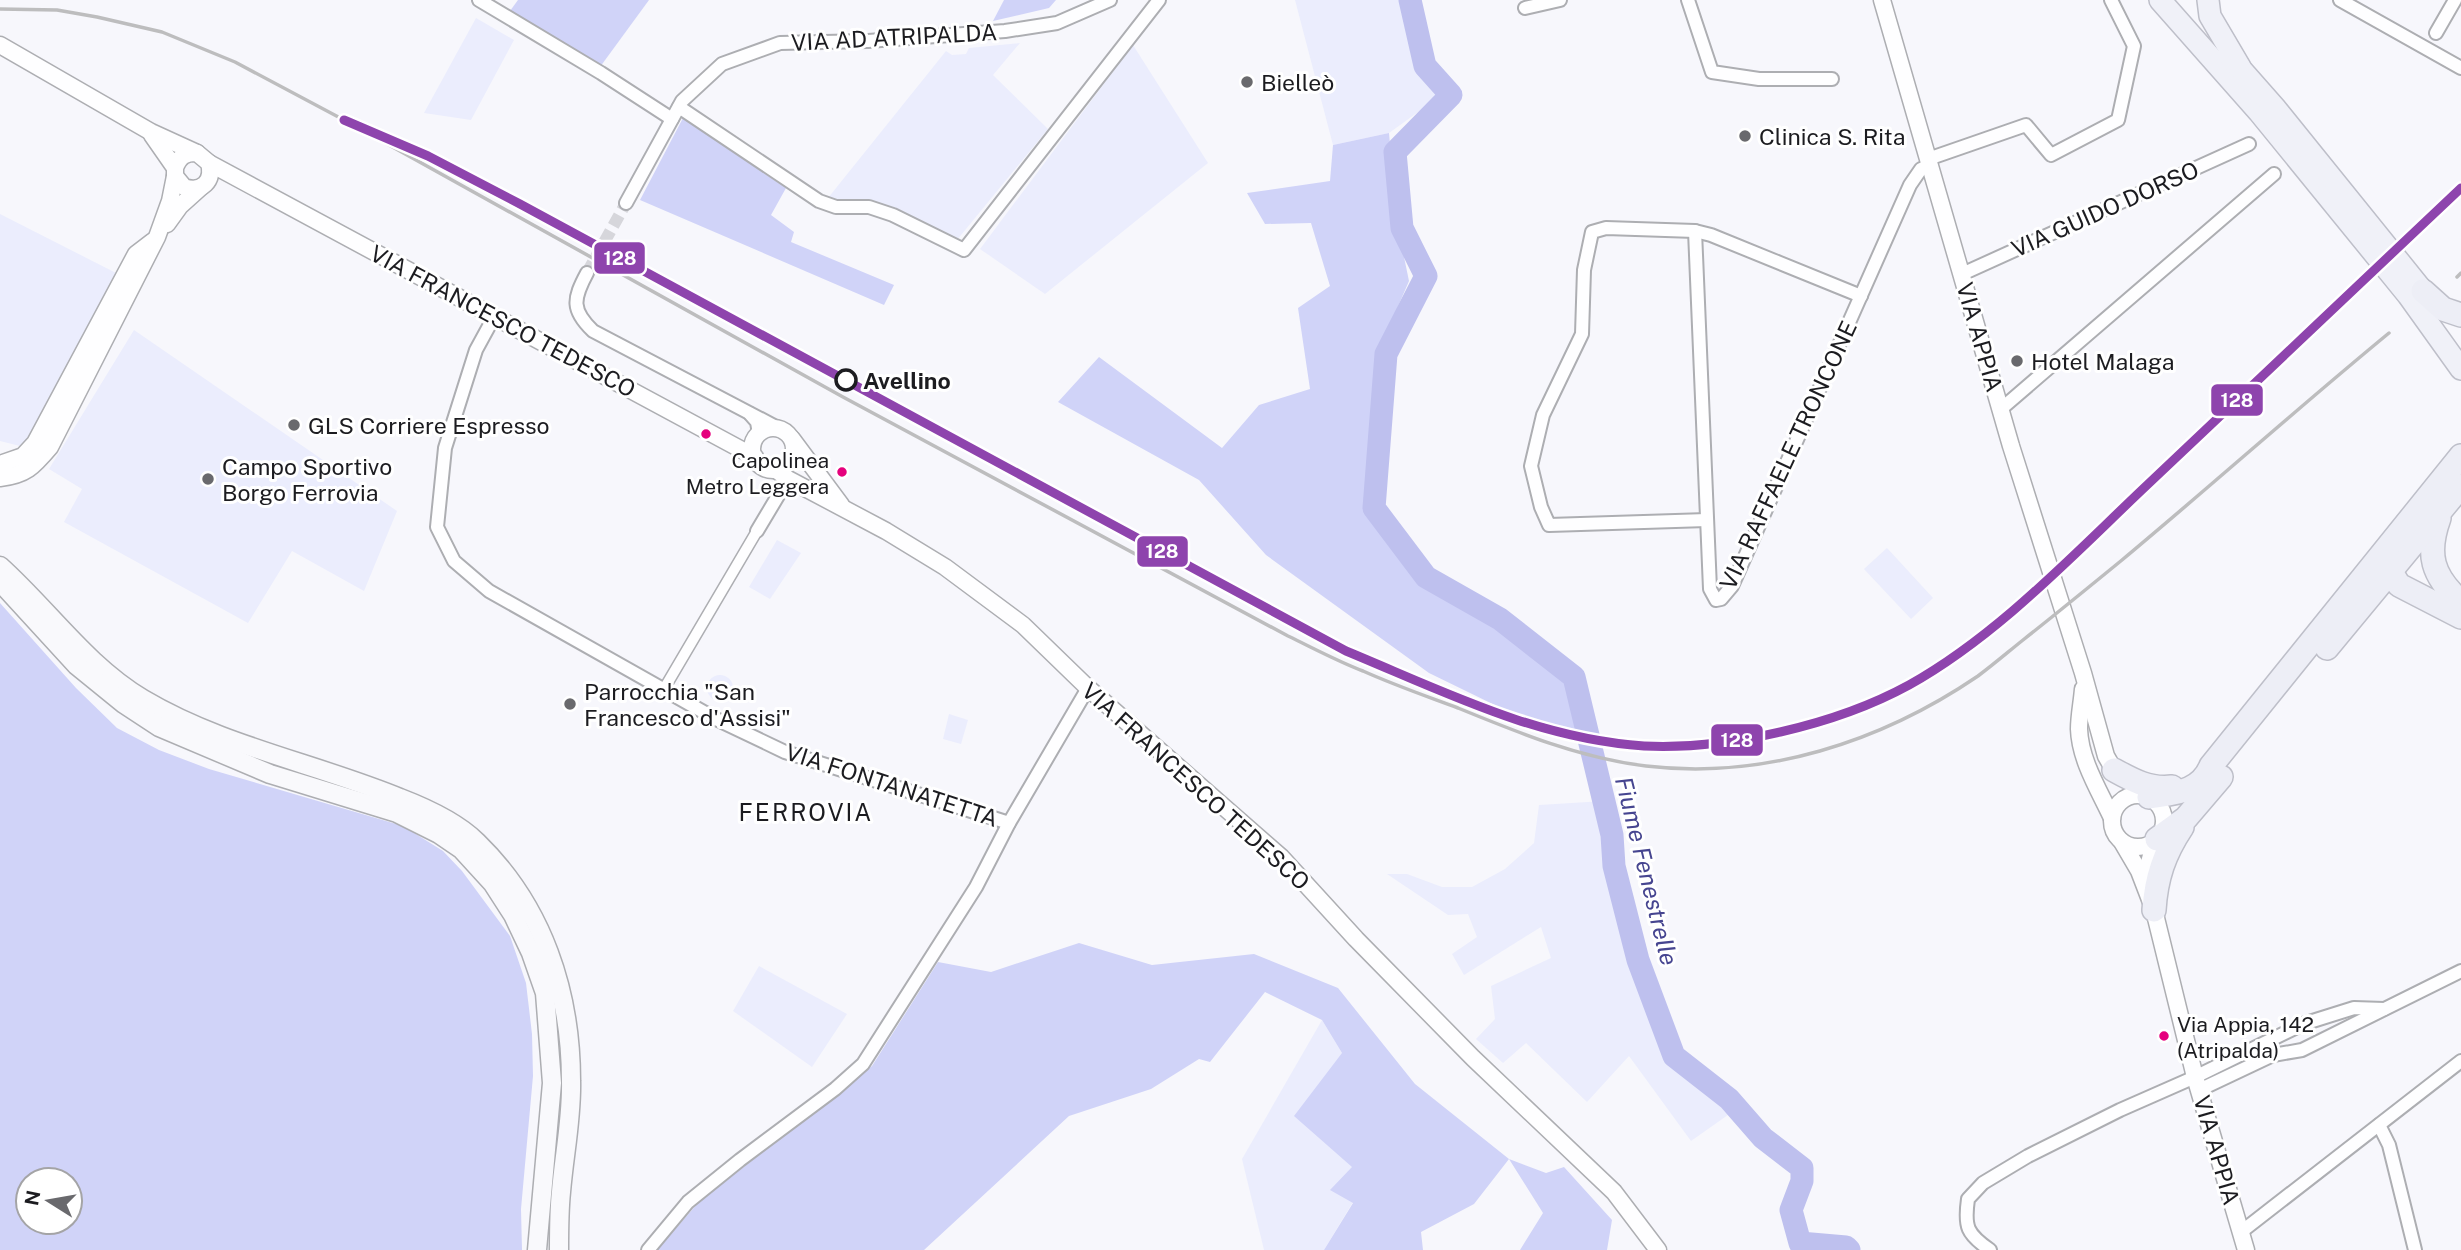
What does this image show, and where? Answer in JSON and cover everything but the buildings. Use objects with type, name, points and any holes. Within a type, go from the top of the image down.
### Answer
[{"type":"highway","points":[[2160,0],[2203,46],[2285,144],[2408,295],[2461,369]]},
{"type":"highway","points":[[2178,0],[2276,109],[2423,291],[2461,345]]},
{"type":"highway","points":[[2208,0],[2210,16],[2243,72]]},
{"type":"highway","points":[[2423,291],[2443,309],[2461,315]]},
{"type":"highway","points":[[2147,797],[2189,789],[2202,780],[2461,456]]},
{"type":"highway","points":[[2461,462],[2388,555],[2388,564],[2399,585],[2461,617]]},
{"type":"highway","points":[[2154,910],[2161,867],[2193,810],[2461,486]]},
{"type":"highway","points":[[2442,508],[2432,537],[2432,557],[2439,576],[2461,602]]},
{"type":"highway","points":[[2355,614],[2390,601],[2424,599]]},
{"type":"highway","points":[[2114,770],[2135,781],[2156,788],[2167,788],[2191,780],[2211,766]]},
{"type":"highway","points":[[2156,840],[2193,810]]},
{"type":"main road","points":[[0,566],[103,670],[143,699],[219,734],[400,798],[454,824],[477,841],[527,905],[555,966],[564,999],[569,1031],[571,1083],[560,1196],[559,1250]]},
{"type":"main road","points":[[0,582],[76,665],[124,704],[159,727],[270,774],[397,813],[439,834],[461,849],[493,884],[513,915],[531,953],[545,993],[552,1083],[537,1250]]},
{"type":"street","points":[[479,0],[601,73],[675,113],[819,201],[836,207],[869,207],[881,211],[964,250],[1159,0]]},
{"type":"street","name":"VIA AD ATRIPALDA","points":[[626,203],[682,101],[722,64],[780,43],[868,41],[1005,31],[1057,23],[1110,0]]},
{"type":"street","points":[[1525,8],[1560,0]]},
{"type":"street","points":[[1688,0],[1712,72],[1759,79],[1832,79]]},
{"type":"street","name":"VIA APPIA","points":[[1882,0],[2106,756],[2114,770],[2156,802],[2164,815],[2162,832],[2156,840],[2148,863],[2146,888]]},
{"type":"street","points":[[1929,162],[2026,125],[2051,155],[2118,120],[2134,46],[2111,0]]},
{"type":"street","points":[[2340,0],[2461,68]]},
{"type":"street","points":[[2436,33],[2456,7]]},
{"type":"street","name":"VIA FRANCESCO TEDESCO","points":[[0,46],[250,186],[730,443],[755,445]]},
{"type":"street","name":"VIA FRANCESCO TEDESCO","points":[[151,132],[184,187],[193,190],[222,181],[250,186]]},
{"type":"street","name":"VIA GUIDO DORSO","points":[[1962,274],[2249,144]]},
{"type":"street","points":[[0,464],[23,456],[35,443],[136,254],[158,237],[181,158],[192,153],[203,158],[211,176],[180,206],[158,237],[50,447],[34,466],[18,476],[0,478]]},
{"type":"street","name":"VIA RAFFAELE TRONCONE","points":[[1695,231],[1710,589],[1716,600],[1721,599],[1732,586],[1910,185],[1929,162]]},
{"type":"street","points":[[2001,409],[2274,174]]},
{"type":"street","points":[[1707,520],[1549,525],[1541,507],[1531,466],[1543,415],[1582,334],[1584,270],[1592,232],[1606,228],[1695,231],[1724,239],[1861,296]]},
{"type":"street","points":[[587,273],[578,290],[577,309],[581,319],[593,331],[785,433],[845,510]]},
{"type":"street","name":"VIA FONTANATETTA","points":[[494,317],[476,349],[446,448],[437,527],[454,561],[489,591],[716,719],[785,752],[1009,823]]},
{"type":"street","points":[[747,411],[757,422],[755,445],[763,467],[782,474]]},
{"type":"street","points":[[664,689],[757,531],[794,451],[785,433],[771,428],[755,445]]},
{"type":"street","name":"VIA FRANCESCO TEDESCO","points":[[782,474],[945,567],[1023,625],[1088,688],[1281,857],[1472,1058],[1614,1192],[1658,1250]]},
{"type":"street","name":"VIA APPIA","points":[[2083,673],[2080,743],[2084,759],[2112,818],[2114,833],[2132,858],[2154,910],[2197,1083],[2246,1250]]},
{"type":"street","name":"VIA FONTANATETTA","points":[[648,1250],[688,1202],[863,1064],[976,887],[1009,823],[1088,688]]},
{"type":"street","points":[[2112,818],[2120,802],[2136,795],[2147,797]]},
{"type":"street","points":[[2122,842],[2136,848],[2150,845],[2156,840]]},
{"type":"street","points":[[1990,1250],[1975,1240],[1966,1226],[1968,1199],[1983,1183],[2039,1150],[2120,1110],[2279,1053],[2302,1050],[2460,975]]},
{"type":"street","points":[[2197,1083],[2270,1039],[2303,1024],[2354,1008],[2385,1009]]},
{"type":"street","points":[[2270,1039],[2279,1053]]},
{"type":"street","points":[[2241,1233],[2461,1061]]},
{"type":"street","points":[[2379,1125],[2389,1145],[2416,1250]]},
{"type":"shaded area","points":[[518,0],[649,0],[600,67],[510,11]]},
{"type":"shaded area","points":[[1004,0],[1056,0],[1049,8],[993,21]]},
{"type":"shaded area","points":[[1295,0],[1405,0],[1421,67],[1443,94],[1389,133],[1333,145]]},
{"type":"shaded area","points":[[476,18],[514,40],[471,120],[424,113]]},
{"type":"shaded area","points":[[1020,43],[993,75],[1048,129],[957,240],[868,202],[828,198],[946,51],[952,55],[966,54],[969,48]]},
{"type":"shaded area","points":[[1133,45],[1208,163],[1045,294],[980,249]]},
{"type":"shaded area","points":[[683,118],[786,188],[771,215],[794,232],[791,242],[894,285],[884,305],[640,200]]},
{"type":"shaded area","points":[[1389,133],[1397,223],[1409,281],[1379,350],[1371,506],[1422,576],[1485,614],[1569,679],[1585,735],[1509,712],[1429,673],[1266,555],[1199,480],[1058,402],[1099,357],[1222,448],[1259,405],[1310,389],[1298,308],[1330,286],[1311,223],[1265,224],[1247,193],[1330,181],[1333,145]]},
{"type":"shaded area","points":[[0,214],[118,274],[24,447],[0,441]]},
{"type":"shaded area","name":"Campo Sportivo Borgo Ferrovia","points":[[134,330],[397,511],[364,591],[292,551],[248,623],[64,522],[82,489],[49,469]]},
{"type":"shaded area","points":[[777,540],[801,553],[770,599],[749,587]]},
{"type":"shaded area","points":[[1887,548],[1933,598],[1911,619],[1864,569]]},
{"type":"shaded area","points":[[0,603],[76,688],[117,728],[159,750],[209,769],[403,826],[443,851],[462,871],[510,936],[526,983],[532,1034],[533,1076],[521,1209],[522,1250],[0,1250]]},
{"type":"shaded area","points":[[720,675],[729,679],[733,688],[729,697],[720,701],[711,697],[707,688],[711,679]]},
{"type":"shaded area","points":[[949,714],[968,720],[961,744],[943,739]]},
{"type":"shaded area","points":[[1604,801],[1612,835],[1614,866],[1638,960],[1674,1055],[1735,1110],[1691,1141],[1629,1056],[1587,1102],[1526,1043],[1503,1063],[1476,1039],[1495,1019],[1491,986],[1551,958],[1541,927],[1464,975],[1452,954],[1477,937],[1468,914],[1448,915],[1387,874],[1407,874],[1442,887],[1472,887],[1505,869],[1534,843],[1539,805]]},
{"type":"shaded area","points":[[1079,943],[1152,965],[1254,954],[1338,988],[1415,1084],[1509,1159],[1474,1204],[1421,1232],[1423,1250],[1324,1250],[1353,1203],[1330,1190],[1352,1167],[1294,1116],[1342,1053],[1322,1020],[1265,992],[1210,1062],[1199,1059],[1151,1089],[1069,1116],[924,1250],[657,1250],[698,1203],[872,1066],[938,962],[991,972]]},
{"type":"shaded area","points":[[759,966],[847,1014],[812,1067],[733,1011]]},
{"type":"shaded area","points":[[1322,1020],[1342,1053],[1353,1167],[1353,1202],[1324,1250],[1264,1250],[1242,1159]]},
{"type":"shaded area","points":[[1509,1159],[1546,1173],[1564,1167],[1612,1220],[1607,1250],[1520,1250],[1543,1213]]},
{"type":"waterway","name":"Fiume Fenestrelle","points":[[1410,0],[1425,66],[1451,95],[1395,152],[1402,228],[1426,276],[1386,354],[1374,508],[1426,577],[1500,619],[1574,677],[1612,835],[1614,866],[1638,960],[1674,1056],[1729,1099],[1763,1138],[1802,1168],[1802,1181],[1791,1210],[1800,1243],[1846,1247],[1849,1250]]},
{"type":"tunnel","points":[[587,273],[626,203]]},
{"type":"railway","points":[[0,9],[57,10],[97,17],[162,32],[235,62],[843,397],[1288,636],[1386,681],[1527,735],[1597,757],[1646,766],[1690,769],[1777,761],[1820,751],[1861,737],[1902,720],[1941,699],[1984,672],[2110,570],[2389,333]]},
{"type":"railway","points":[[2457,277],[2461,273]]},
{"type":"transit line","name":"128","points":[[344,120],[428,156],[520,204],[1346,651],[1455,697],[1528,723],[1604,742],[1644,746],[1710,744],[1815,723],[1880,699],[1941,665],[1973,643],[2033,594],[2461,188]]},
{"type":"place","name":"Bielleò","points":[[1247,82]]},
{"type":"place","name":"Clinica S. Rita","points":[[1745,136]]},
{"type":"place","name":"Hotel Malaga","points":[[2017,361]]},
{"type":"place","name":"Avellino","points":[[846,380]]},
{"type":"place","name":"GLS Corriere Espresso","points":[[294,425]]},
{"type":"place","name":"Capolinea Metro Leggera","points":[[842,472]]},
{"type":"place","name":"Campo Sportivo Borgo Ferrovia","points":[[208,479]]},
{"type":"place","name":"Parrocchia \"San Francesco d'Assisi\"","points":[[570,704]]},
{"type":"place","name":"Via Appia, 142 (Atripalda)","points":[[2164,1036]]},
{"type":"district","name":"FERROVIA","points":[[806,812]]}]
